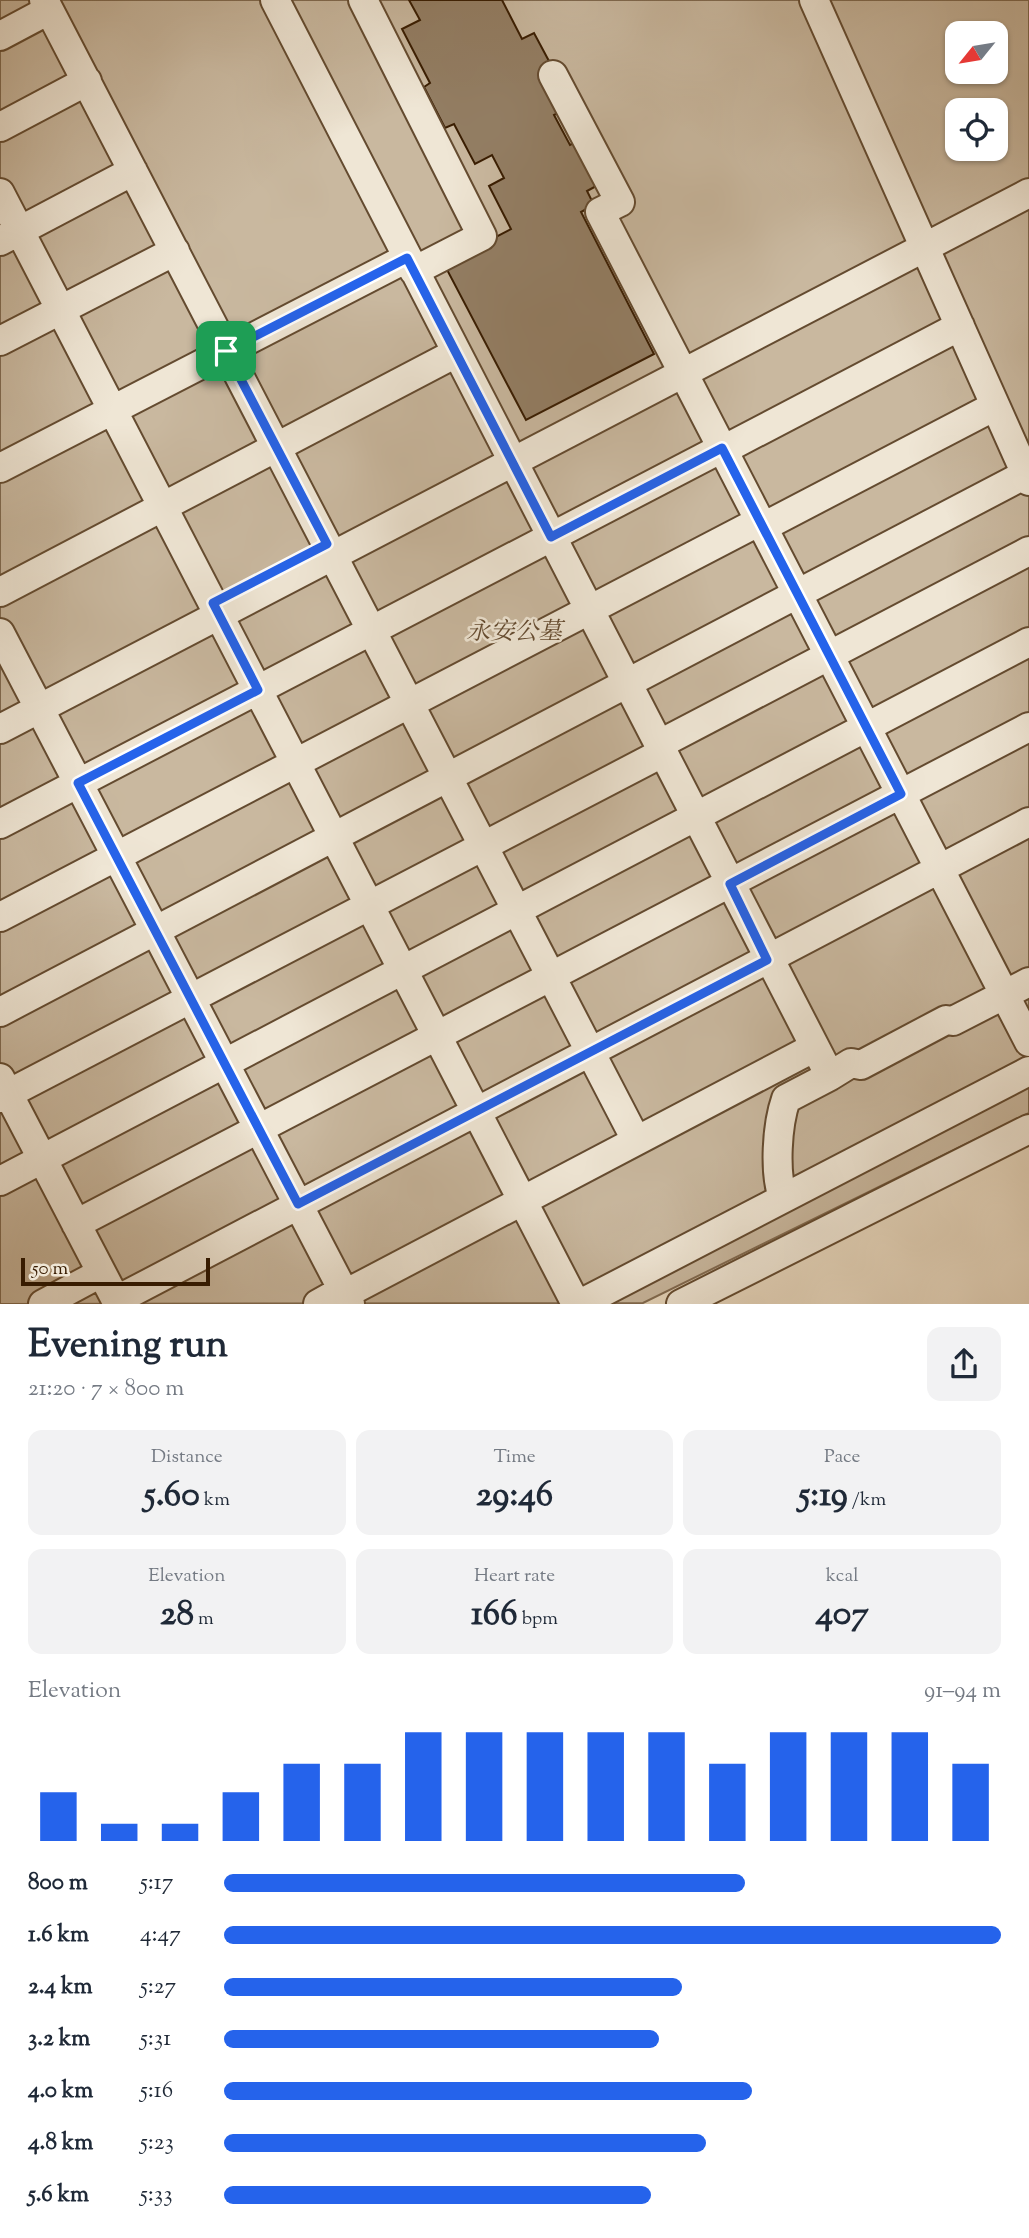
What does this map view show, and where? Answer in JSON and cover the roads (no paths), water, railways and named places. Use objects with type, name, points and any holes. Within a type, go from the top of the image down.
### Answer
[{"type":"street","points":[[275,0],[767,960],[830,1076]]},
{"type":"street","points":[[0,468],[226,351],[411,265],[482,236],[363,0]]},
{"type":"street","points":[[0,1012],[1027,477],[814,0]]},
{"type":"street","points":[[0,36],[47,5],[636,1140]]},
{"type":"street","points":[[553,75],[620,202],[600,212],[940,869],[1017,988],[1029,1042]]},
{"type":"street","points":[[0,127],[86,82]]},
{"type":"street","points":[[10,236],[133,171]]},
{"type":"street","points":[[0,193],[10,236],[61,310],[578,1304],[1029,1071]]},
{"type":"street","points":[[0,714],[36,702],[922,242],[1029,193]]},
{"type":"street","points":[[0,341],[175,251]]},
{"type":"street","points":[[0,824],[958,323]]},
{"type":"street","points":[[0,592],[456,353]]},
{"type":"street","points":[[0,917],[589,611],[995,406]]},
{"type":"street","points":[[104,1292],[34,1163],[2,1097],[484,846],[830,656],[1029,551]]},
{"type":"street","points":[[0,633],[346,1296]]},
{"type":"street","points":[[0,1181],[1029,642]]},
{"type":"street","points":[[0,729],[36,702]]},
{"type":"street","points":[[76,1224],[1029,727]]},
{"type":"street","points":[[43,1304],[104,1292],[298,1204],[1029,822]]},
{"type":"street","points":[[783,1198],[778,1182],[778,1163],[786,1099],[851,1063],[861,1065],[1017,988]]},
{"type":"street","points":[[318,1304],[346,1296],[815,1047]]},
{"type":"street","points":[[681,1304],[1029,1129]]},
{"type":"street","points":[[34,1163],[76,1224],[104,1292]]},
{"type":"park label","name":"永安公墓","points":[[514,631]]}]
